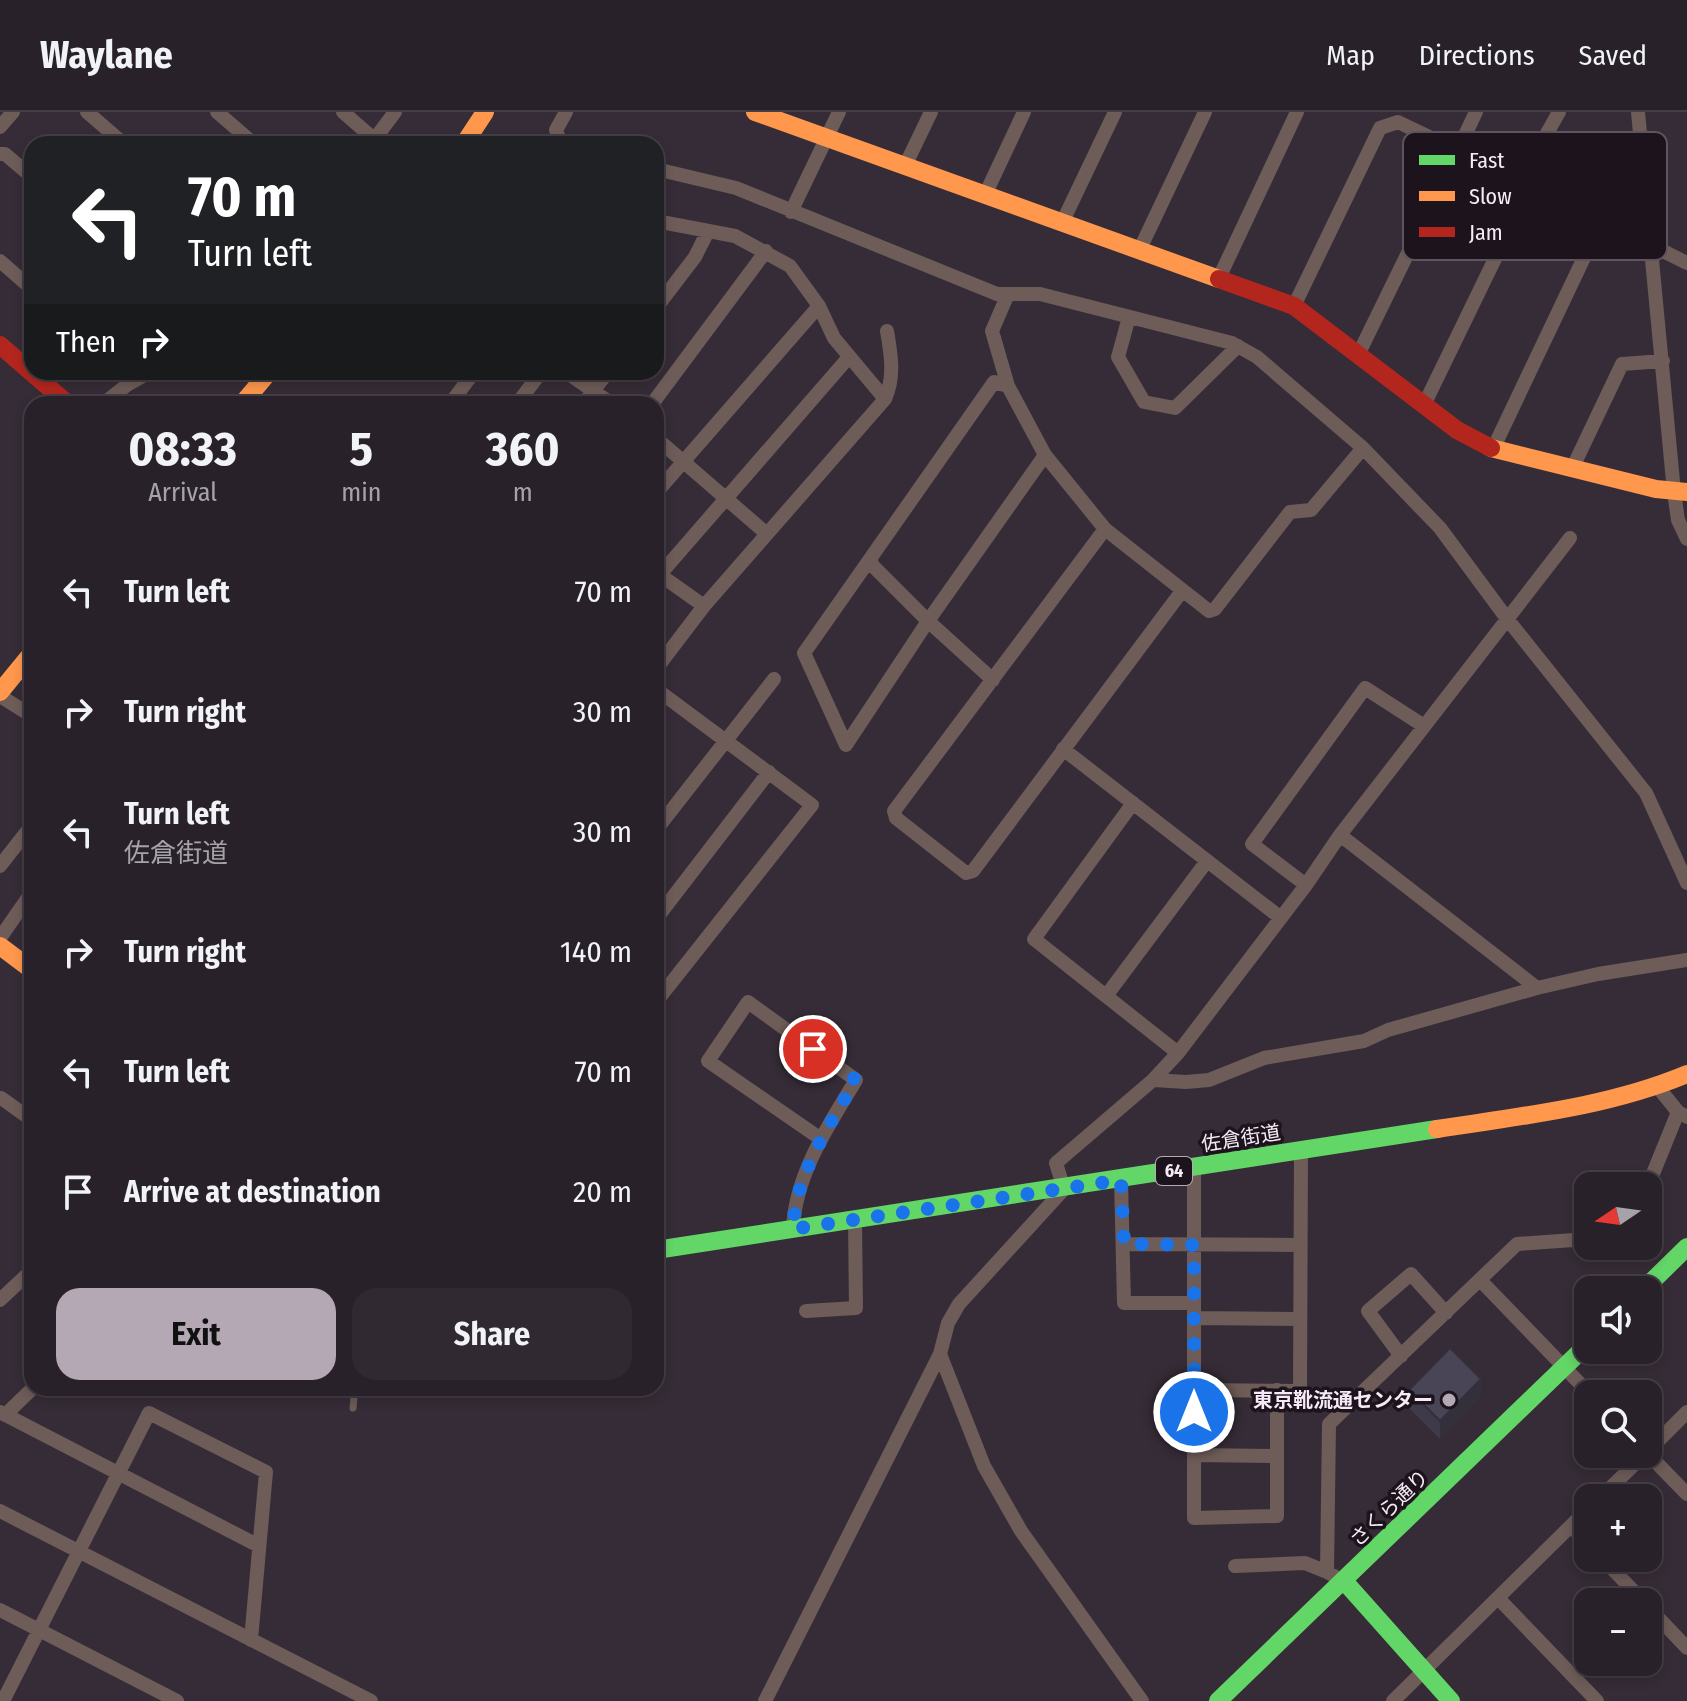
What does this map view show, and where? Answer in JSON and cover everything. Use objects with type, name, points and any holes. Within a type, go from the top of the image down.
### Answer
[{"type":"street","points":[[0,127],[13,112]]},
{"type":"street","points":[[87,112],[115,136]]},
{"type":"street","points":[[217,112],[245,136]]},
{"type":"street","points":[[343,112],[367,136]]},
{"type":"street","points":[[377,136],[395,112]]},
{"type":"street","points":[[469,136],[485,112]]},
{"type":"street","points":[[558,136],[556,130],[566,112]]},
{"type":"street","points":[[755,112],[1294,306],[1457,430],[1493,449],[1681,492]]},
{"type":"street","points":[[791,212],[839,112]]},
{"type":"street","points":[[905,166],[931,112]]},
{"type":"street","points":[[985,195],[1024,112]]},
{"type":"street","points":[[1062,223],[1115,112]]},
{"type":"street","points":[[1139,251],[1205,112]]},
{"type":"street","points":[[1219,278],[1297,112]]},
{"type":"street","points":[[1466,132],[1476,112]]},
{"type":"street","points":[[1548,132],[1559,112]]},
{"type":"street","points":[[1638,112],[1640,132]]},
{"type":"street","points":[[1294,306],[1380,128],[1398,122],[1419,132]]},
{"type":"street","points":[[0,154],[5,154],[24,170]]},
{"type":"street","points":[[664,171],[736,188],[997,294],[1040,294],[1238,346],[1257,357],[1363,448],[1440,528],[1508,620],[1646,793],[1687,883]]},
{"type":"street","points":[[664,223],[735,236],[790,266],[819,306],[834,338],[885,399]]},
{"type":"street","points":[[664,298],[695,257],[708,231]]},
{"type":"street","points":[[658,396],[766,251]]},
{"type":"street","points":[[1667,253],[1687,263]]},
{"type":"street","points":[[1359,353],[1405,260]]},
{"type":"street","points":[[1424,405],[1494,260]]},
{"type":"street","points":[[1493,449],[1583,260]]},
{"type":"street","points":[[1653,260],[1681,492],[1678,520],[1687,539]]},
{"type":"street","points":[[0,261],[24,282]]},
{"type":"street","points":[[1008,294],[992,331],[1008,386],[1045,455],[1105,529],[1209,611],[1215,609],[1290,512],[1311,510],[1363,448]]},
{"type":"street","points":[[664,484],[819,306]]},
{"type":"street","points":[[1129,317],[1118,357],[1144,402],[1175,408],[1238,346]]},
{"type":"street","points":[[664,658],[704,606],[885,399],[892,385],[887,331]]},
{"type":"street","points":[[0,345],[24,366]]},
{"type":"street","points":[[664,567],[849,357]]},
{"type":"street","points":[[1572,469],[1622,364],[1663,361]]},
{"type":"street","points":[[40,380],[59,396]]},
{"type":"street","points":[[109,396],[121,380]]},
{"type":"street","points":[[249,396],[262,380]]},
{"type":"street","points":[[578,380],[601,396]]},
{"type":"street","points":[[590,396],[602,380]]},
{"type":"street","points":[[1008,386],[994,382],[804,653],[846,745],[928,621],[1045,455]]},
{"type":"street","points":[[664,444],[767,534]]},
{"type":"street","points":[[1105,529],[894,811],[896,818],[966,873],[973,871],[1182,591]]},
{"type":"street","points":[[765,1701],[940,1354],[948,1323],[959,1304],[1064,1189],[1056,1163],[1153,1080],[1178,1053],[1306,885],[1340,835],[1570,538]]},
{"type":"street","points":[[870,559],[873,566],[928,621],[993,680]]},
{"type":"street","points":[[664,580],[704,606]]},
{"type":"street","points":[[24,663],[0,694],[24,710]]},
{"type":"street","points":[[664,820],[774,679]]},
{"type":"street","points":[[1306,885],[1252,844],[1365,688],[1424,726]]},
{"type":"street","points":[[664,695],[812,805],[664,992]]},
{"type":"street","points":[[1063,749],[1281,918]]},
{"type":"street","points":[[664,909],[769,772]]},
{"type":"street","points":[[1133,803],[1034,939],[1178,1053]]},
{"type":"street","points":[[0,866],[24,835]]},
{"type":"street","points":[[1340,835],[1537,988]]},
{"type":"street","points":[[1106,996],[1207,861]]},
{"type":"street","points":[[0,938],[24,904]]},
{"type":"street","points":[[0,946],[24,964]]},
{"type":"street","points":[[1153,1080],[1209,1080],[1264,1058],[1364,1041],[1388,1030],[1537,988],[1598,974],[1687,960]]},
{"type":"street","points":[[793,1229],[794,1205],[821,1139],[856,1080],[748,1002],[708,1061],[821,1139]]},
{"type":"street","name":"佐倉街道","points":[[664,1249],[1553,1111],[1616,1099],[1687,1074]]},
{"type":"street","points":[[1655,1172],[1683,1115],[1657,1086]]},
{"type":"street","points":[[0,1097],[24,1114]]},
{"type":"street","points":[[1194,1390],[1300,1391],[1301,1150]]},
{"type":"street","points":[[1194,1167],[1194,1518],[1277,1516],[1277,1390]]},
{"type":"street","points":[[1121,1180],[1124,1303],[1194,1303]]},
{"type":"street","points":[[806,1311],[856,1308],[855,1220]]},
{"type":"street","points":[[1327,1572],[1329,1424],[1517,1244],[1574,1240]]},
{"type":"street","points":[[1124,1244],[1300,1245]]},
{"type":"street","points":[[1657,1276],[1687,1247]]},
{"type":"street","points":[[1401,1356],[1368,1311],[1411,1274],[1446,1313]]},
{"type":"street","points":[[0,1300],[24,1278]]},
{"type":"street","points":[[1480,1280],[1577,1380]]},
{"type":"street","points":[[1194,1318],[1299,1319]]},
{"type":"street","points":[[940,1354],[984,1466],[1014,1518],[1142,1701]]},
{"type":"street","name":"さくら通り","points":[[1218,1701],[1345,1582],[1574,1357]]},
{"type":"street","points":[[24,1396],[3,1413],[259,1546]]},
{"type":"street","points":[[1662,1438],[1687,1412]]},
{"type":"street","points":[[3,1701],[149,1413],[266,1472],[251,1640]]},
{"type":"street","points":[[1194,1455],[1277,1456]]},
{"type":"street","points":[[1615,1484],[1631,1468]]},
{"type":"street","points":[[1662,1468],[1687,1494]]},
{"type":"street","points":[[0,1511],[371,1701]]},
{"type":"street","points":[[1393,1701],[1574,1523]]},
{"type":"street","points":[[1571,1526],[1574,1529]]},
{"type":"street","points":[[1235,1566],[1305,1563],[1345,1582],[1451,1701]]},
{"type":"street","points":[[1615,1572],[1631,1588]]},
{"type":"street","points":[[1498,1598],[1597,1701]]},
{"type":"street","points":[[0,1610],[177,1701]]},
{"type":"street","points":[[1662,1622],[1687,1648]]},
{"type":"lane","points":[[353,1408],[354,1396]]},
{"type":"building","points":[[1450,1348],[1481,1379],[1440,1421],[1409,1390]]},
{"type":"traffic: fast","points":[[664,1249],[1437,1129]]},
{"type":"traffic: fast","points":[[1657,1276],[1687,1247]]},
{"type":"traffic: fast","points":[[1218,1701],[1574,1358]]},
{"type":"traffic: fast","points":[[1345,1582],[1451,1701]]},
{"type":"traffic: slow","points":[[469,136],[485,112]]},
{"type":"traffic: slow","points":[[755,112],[1219,279]]},
{"type":"traffic: slow","points":[[249,396],[262,380]]},
{"type":"traffic: slow","points":[[1491,448],[1656,489],[1687,492]]},
{"type":"traffic: slow","points":[[0,692],[24,663]]},
{"type":"traffic: slow","points":[[0,946],[24,964]]},
{"type":"traffic: slow","points":[[1437,1129],[1595,1102],[1687,1074]]},
{"type":"traffic: jam","points":[[1219,279],[1294,306],[1457,430],[1491,448]]},
{"type":"traffic: jam","points":[[0,345],[24,366]]},
{"type":"traffic: jam","points":[[40,380],[59,396]]},
{"type":"place","name":"東京靴流通センター","points":[[1449,1400]]},
{"type":"route","points":[[813,1049],[856,1080],[821,1139],[794,1205],[793,1229],[1121,1180],[1124,1244],[1194,1245],[1194,1412]]}]
